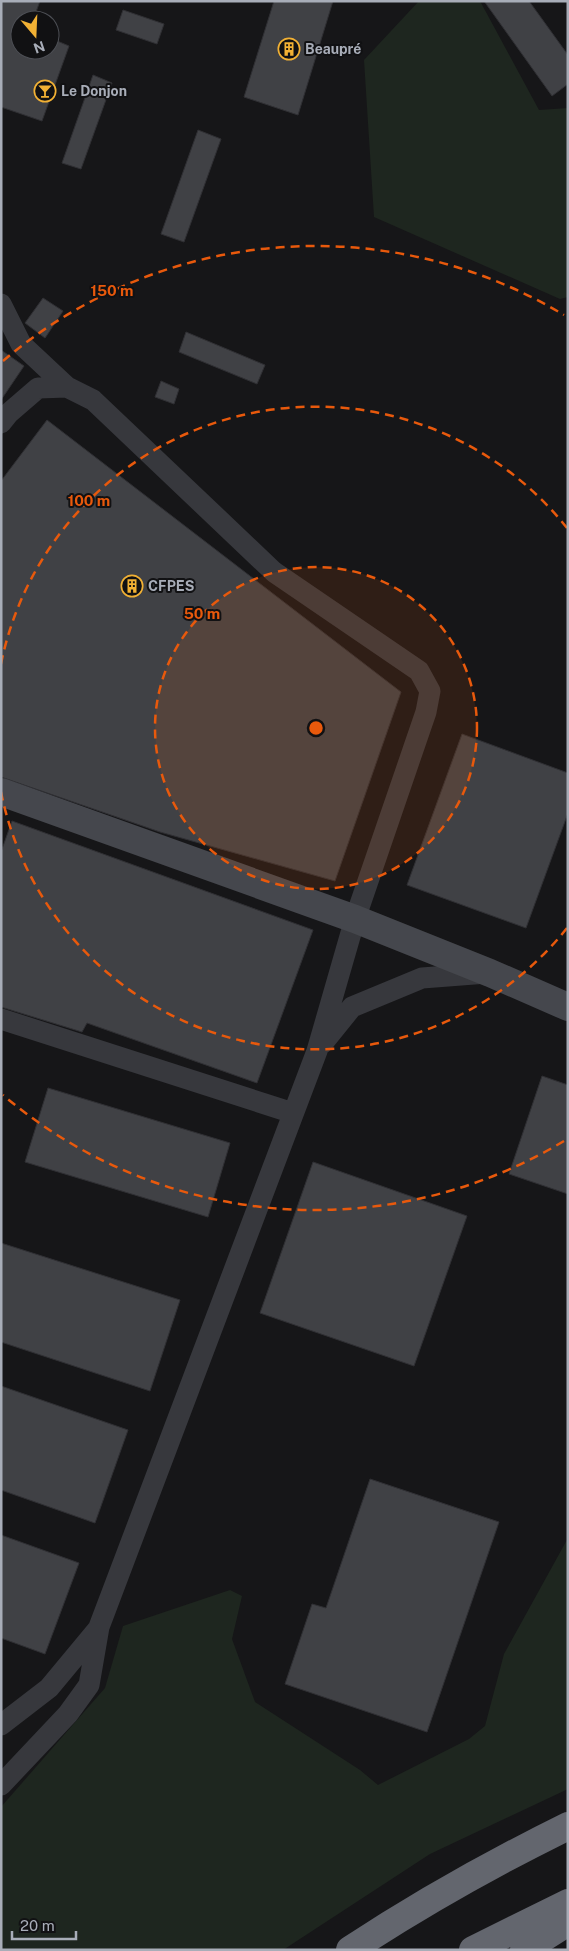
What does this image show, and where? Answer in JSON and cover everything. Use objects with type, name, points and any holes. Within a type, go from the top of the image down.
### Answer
[{"type":"highway","points":[[350,1950],[412,1910],[518,1851],[568,1826]]},
{"type":"highway","points":[[473,1950],[568,1903]]},
{"type":"highway","points":[[524,1950],[568,1922]]},
{"type":"street","points":[[1,304],[21,344],[67,387],[93,400],[274,572],[419,672],[430,691],[426,712],[355,919],[317,1051],[99,1627],[89,1685],[68,1714],[1,1785]]},
{"type":"street","points":[[1,423],[9,413],[38,388],[67,387]]},
{"type":"street","points":[[3,794],[355,919],[490,973],[568,1007]]},
{"type":"street","points":[[317,1051],[352,1007],[422,978],[490,973]]},
{"type":"street","points":[[1,1019],[294,1114]]},
{"type":"street","points":[[1,1725],[49,1688],[99,1627]]},
{"type":"shaded area","points":[[419,1],[480,1],[539,110],[568,108],[568,297],[560,299],[374,217],[364,60]]},
{"type":"shaded area","points":[[568,1538],[568,1789],[430,1854],[283,1950],[1,1950],[1,1807],[105,1688],[123,1626],[230,1590],[242,1596],[232,1639],[255,1702],[360,1770],[378,1785],[469,1739],[485,1726],[504,1654]]},
{"type":"building","points":[[1,1],[40,1],[37,10],[10,10],[10,60],[60,60],[60,42],[69,46],[42,121],[1,107]]},
{"type":"building","name":"Beaupré","points":[[274,1],[333,1],[298,115],[244,97]]},
{"type":"building","points":[[484,1],[529,1],[568,55],[568,84],[552,96]]},
{"type":"building","points":[[123,10],[164,24],[157,44],[116,30]]},
{"type":"building","points":[[93,75],[112,83],[81,169],[62,163]]},
{"type":"building","points":[[198,130],[221,139],[184,242],[161,234]]},
{"type":"building","points":[[43,298],[63,311],[45,338],[25,323]]},
{"type":"building","points":[[186,332],[265,365],[257,384],[179,352]]},
{"type":"building","points":[[1,350],[24,366],[1,400]]},
{"type":"building","points":[[161,381],[179,389],[174,404],[155,397]]},
{"type":"building","name":"CFPES","points":[[47,420],[401,692],[335,881],[160,832],[1,777],[1,481]]},
{"type":"building","points":[[462,734],[568,773],[568,813],[526,928],[407,885]]},
{"type":"building","points":[[12,821],[313,930],[257,1083],[87,1023],[82,1032],[1,1007],[1,852]]},
{"type":"building","points":[[542,1076],[568,1085],[568,1194],[509,1174]]},
{"type":"building","points":[[48,1088],[230,1143],[208,1217],[25,1162]]},
{"type":"building","points":[[313,1162],[467,1216],[414,1366],[260,1313]]},
{"type":"building","points":[[1,1243],[180,1300],[150,1391],[1,1342]]},
{"type":"building","points":[[1,1386],[128,1430],[95,1523],[1,1490]]},
{"type":"building","points":[[370,1479],[499,1522],[427,1732],[285,1684],[312,1604],[326,1608]]},
{"type":"building","points":[[1,1535],[79,1563],[45,1654],[1,1638]]},
{"type":"place","name":"Beaupré","points":[[289,49]]},
{"type":"place","name":"Le Donjon","points":[[45,91]]},
{"type":"place","name":"CFPES","points":[[132,586]]}]
